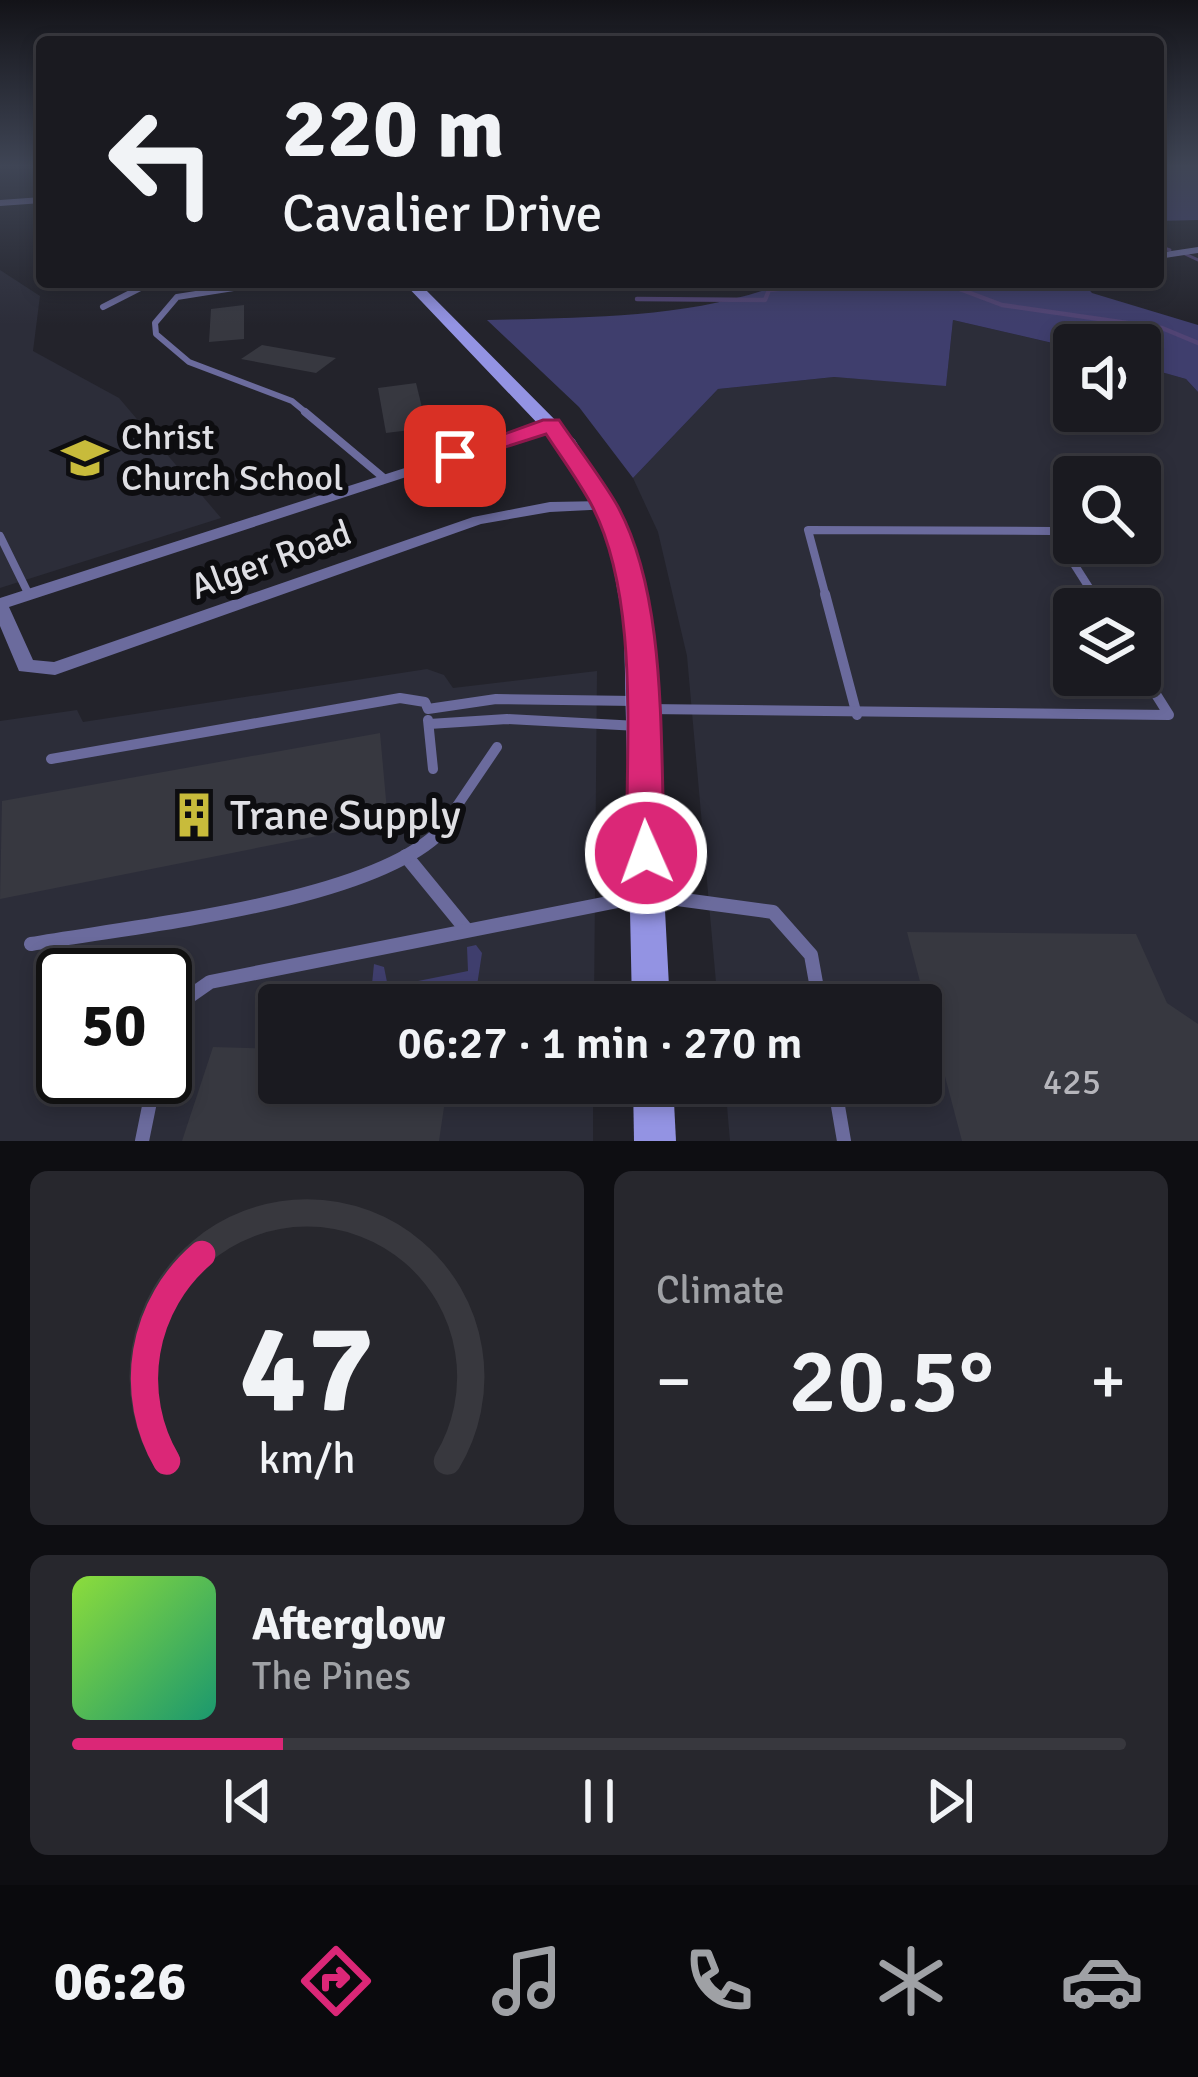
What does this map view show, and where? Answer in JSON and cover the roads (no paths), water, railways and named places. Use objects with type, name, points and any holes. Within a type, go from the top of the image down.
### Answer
[{"type":"main road","points":[[416,288],[551,425],[605,506],[629,580],[641,712],[650,984]]},
{"type":"main road","points":[[654,1104],[655,1141]]},
{"type":"street","points":[[1164,255],[1198,250]]},
{"type":"street","points":[[0,604],[551,425]]},
{"type":"street","name":"Alger Road","points":[[0,604],[26,667],[55,669],[478,520],[550,507],[605,506]]},
{"type":"lane","points":[[103,307],[140,288]]},
{"type":"lane","points":[[213,288],[171,300],[154,323],[161,341],[189,362],[292,401],[385,479]]},
{"type":"lane","points":[[297,300],[298,288]]},
{"type":"lane","points":[[857,715],[808,530],[1053,531],[1089,588]]},
{"type":"lane","points":[[0,536],[28,595]]},
{"type":"lane","points":[[429,724],[484,715],[641,712],[1169,715],[1157,696]]},
{"type":"lane","points":[[51,759],[400,698],[424,702],[428,709],[433,770]]},
{"type":"lane","points":[[428,709],[496,699],[641,712]]},
{"type":"lane","points":[[31,944],[333,884],[406,856],[431,842],[497,747]]},
{"type":"lane","points":[[406,856],[465,928]]},
{"type":"lane","points":[[192,995],[210,982],[465,928],[647,896],[773,912],[811,956],[816,984]]},
{"type":"lane","points":[[142,1141],[149,1104]]},
{"type":"lane","points":[[837,1104],[844,1141]]},
{"type":"waterway","points":[[1164,248],[1170,250]]},
{"type":"waterway","points":[[1185,254],[1198,260]]},
{"type":"waterway","points":[[637,299],[765,300],[769,290],[786,288]]},
{"type":"waterway","points":[[957,288],[1002,305],[1162,328],[1198,343]]},
{"type":"place","name":"Christ Church School","points":[[85,458]]},
{"type":"place","name":"Trane Supply","points":[[194,815]]}]
